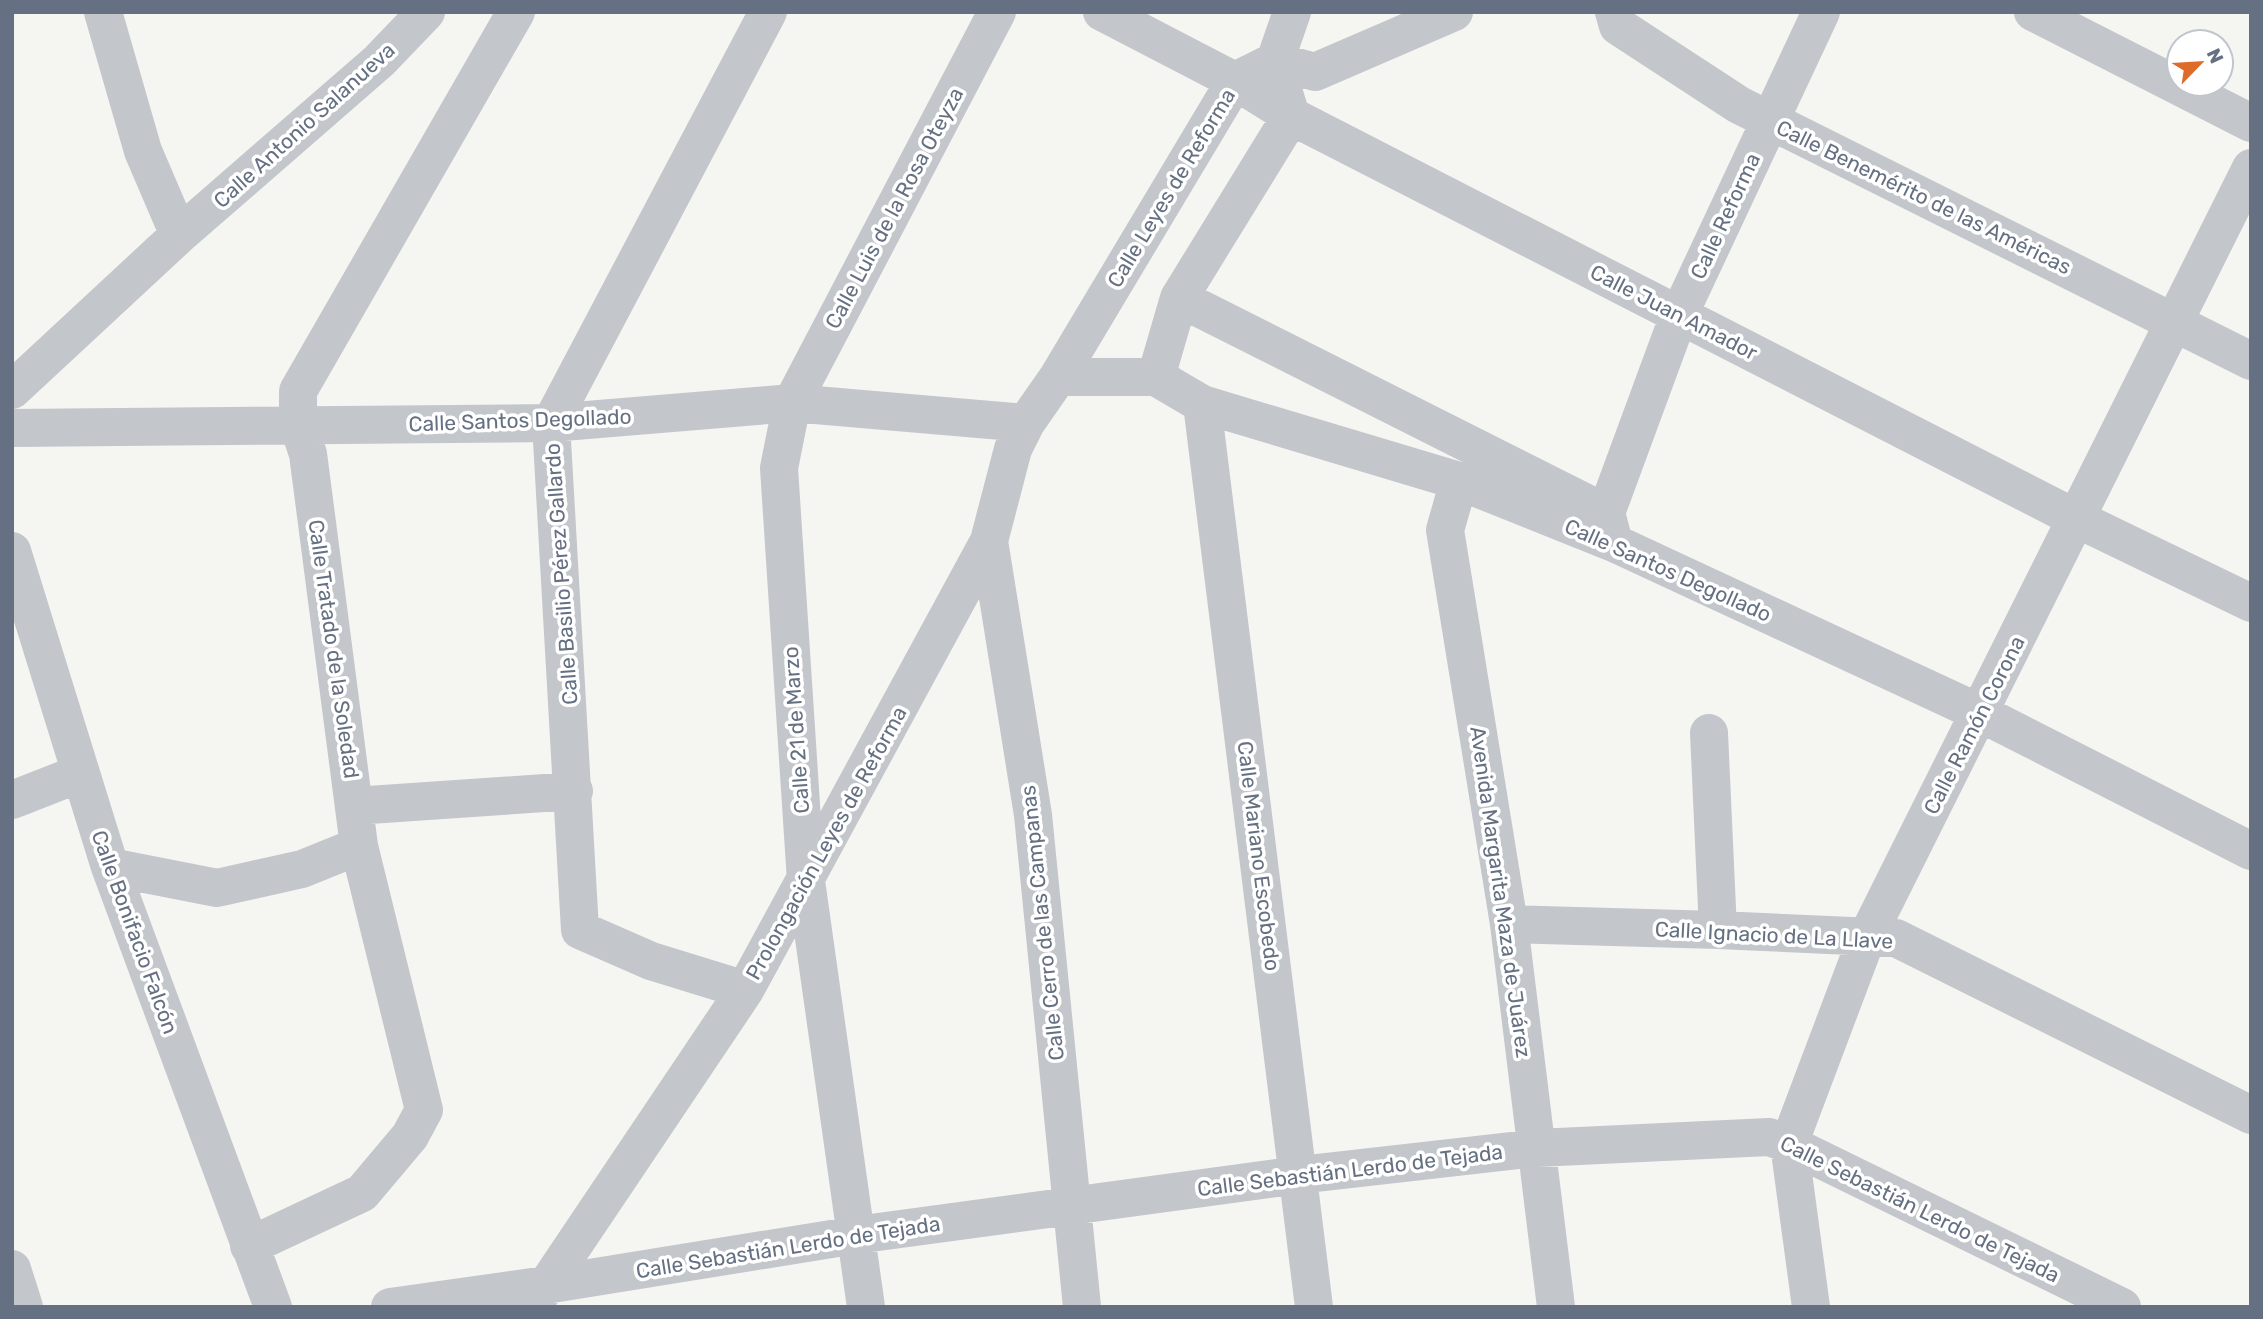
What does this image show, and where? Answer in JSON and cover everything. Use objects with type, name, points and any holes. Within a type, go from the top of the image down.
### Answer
[{"type":"street","points":[[103,12],[143,151],[179,235]]},
{"type":"street","name":"Calle Antonio Salanueva","points":[[12,390],[179,235],[379,61],[426,12]]},
{"type":"street","name":"Calle Tratado de la Soledad","points":[[249,1246],[362,1193],[410,1136],[424,1110],[359,846],[308,454],[298,424],[298,391],[516,12]]},
{"type":"street","name":"Calle Basilio Pérez Gallardo","points":[[745,990],[651,961],[580,930],[551,423],[768,12]]},
{"type":"street","name":"Calle Luis de la Rosa Oteyza","points":[[792,403],[997,12]]},
{"type":"street","name":"Calle Juan Amador","points":[[1102,12],[1235,81],[1291,116],[2077,519],[2251,603]]},
{"type":"street","points":[[1058,377],[1156,377],[1179,298],[1291,116],[1275,61],[1292,12]]},
{"type":"street","points":[[1275,61],[1315,72],[1454,12]]},
{"type":"street","name":"Calle Benemérito de las Américas","points":[[1614,12],[1618,26],[1739,105],[2251,361]]},
{"type":"street","name":"Calle Reforma","points":[[1610,528],[1679,315],[1821,12]]},
{"type":"street","points":[[2033,12],[2251,122]]},
{"type":"street","name":"Calle Leyes de Reforma","points":[[1058,377],[1235,81],[1275,61]]},
{"type":"street","name":"Calle Ramón Corona","points":[[1811,1307],[1789,1144],[1867,937],[2251,168]]},
{"type":"street","name":"Calle Santos Degollado","points":[[1179,298],[1610,528],[2251,851]]},
{"type":"street","name":"Prolongación Leyes de Reforma","points":[[539,1296],[745,990],[989,541],[1013,449],[1026,423],[1058,377]]},
{"type":"street","name":"Calle Santos Degollado","points":[[1156,377],[1202,404],[1610,528]]},
{"type":"street","name":"Calle Santos Degollado","points":[[12,428],[551,423],[792,403],[1026,423]]},
{"type":"street","name":"Calle 21 de Marzo","points":[[792,403],[779,468],[806,881],[866,1307]]},
{"type":"street","name":"Calle Mariano Escobedo","points":[[1202,404],[1314,1307]]},
{"type":"street","name":"Avenida Margarita Maza de Juárez","points":[[1459,481],[1445,530],[1509,924],[1556,1307]]},
{"type":"street","name":"Calle Cerro de las Campanas","points":[[989,541],[1033,815],[1083,1307]]},
{"type":"street","name":"Calle Bonifacio Falcón","points":[[12,551],[28,660],[81,774],[110,867],[249,1246],[274,1307]]},
{"type":"street","points":[[1709,733],[1718,930]]},
{"type":"street","points":[[12,800],[81,774]]},
{"type":"street","points":[[354,806],[574,791]]},
{"type":"street","points":[[110,867],[217,888],[302,869],[359,846]]},
{"type":"street","name":"Calle Ignacio de La Llave","points":[[1509,924],[1896,938],[2251,1115]]},
{"type":"street","name":"Calle Sebastián Lerdo de Tejada","points":[[390,1307],[539,1296],[856,1235],[1299,1175],[1537,1148],[1769,1137],[1789,1144],[2122,1307]]},
{"type":"street","points":[[12,1269],[24,1307]]}]
